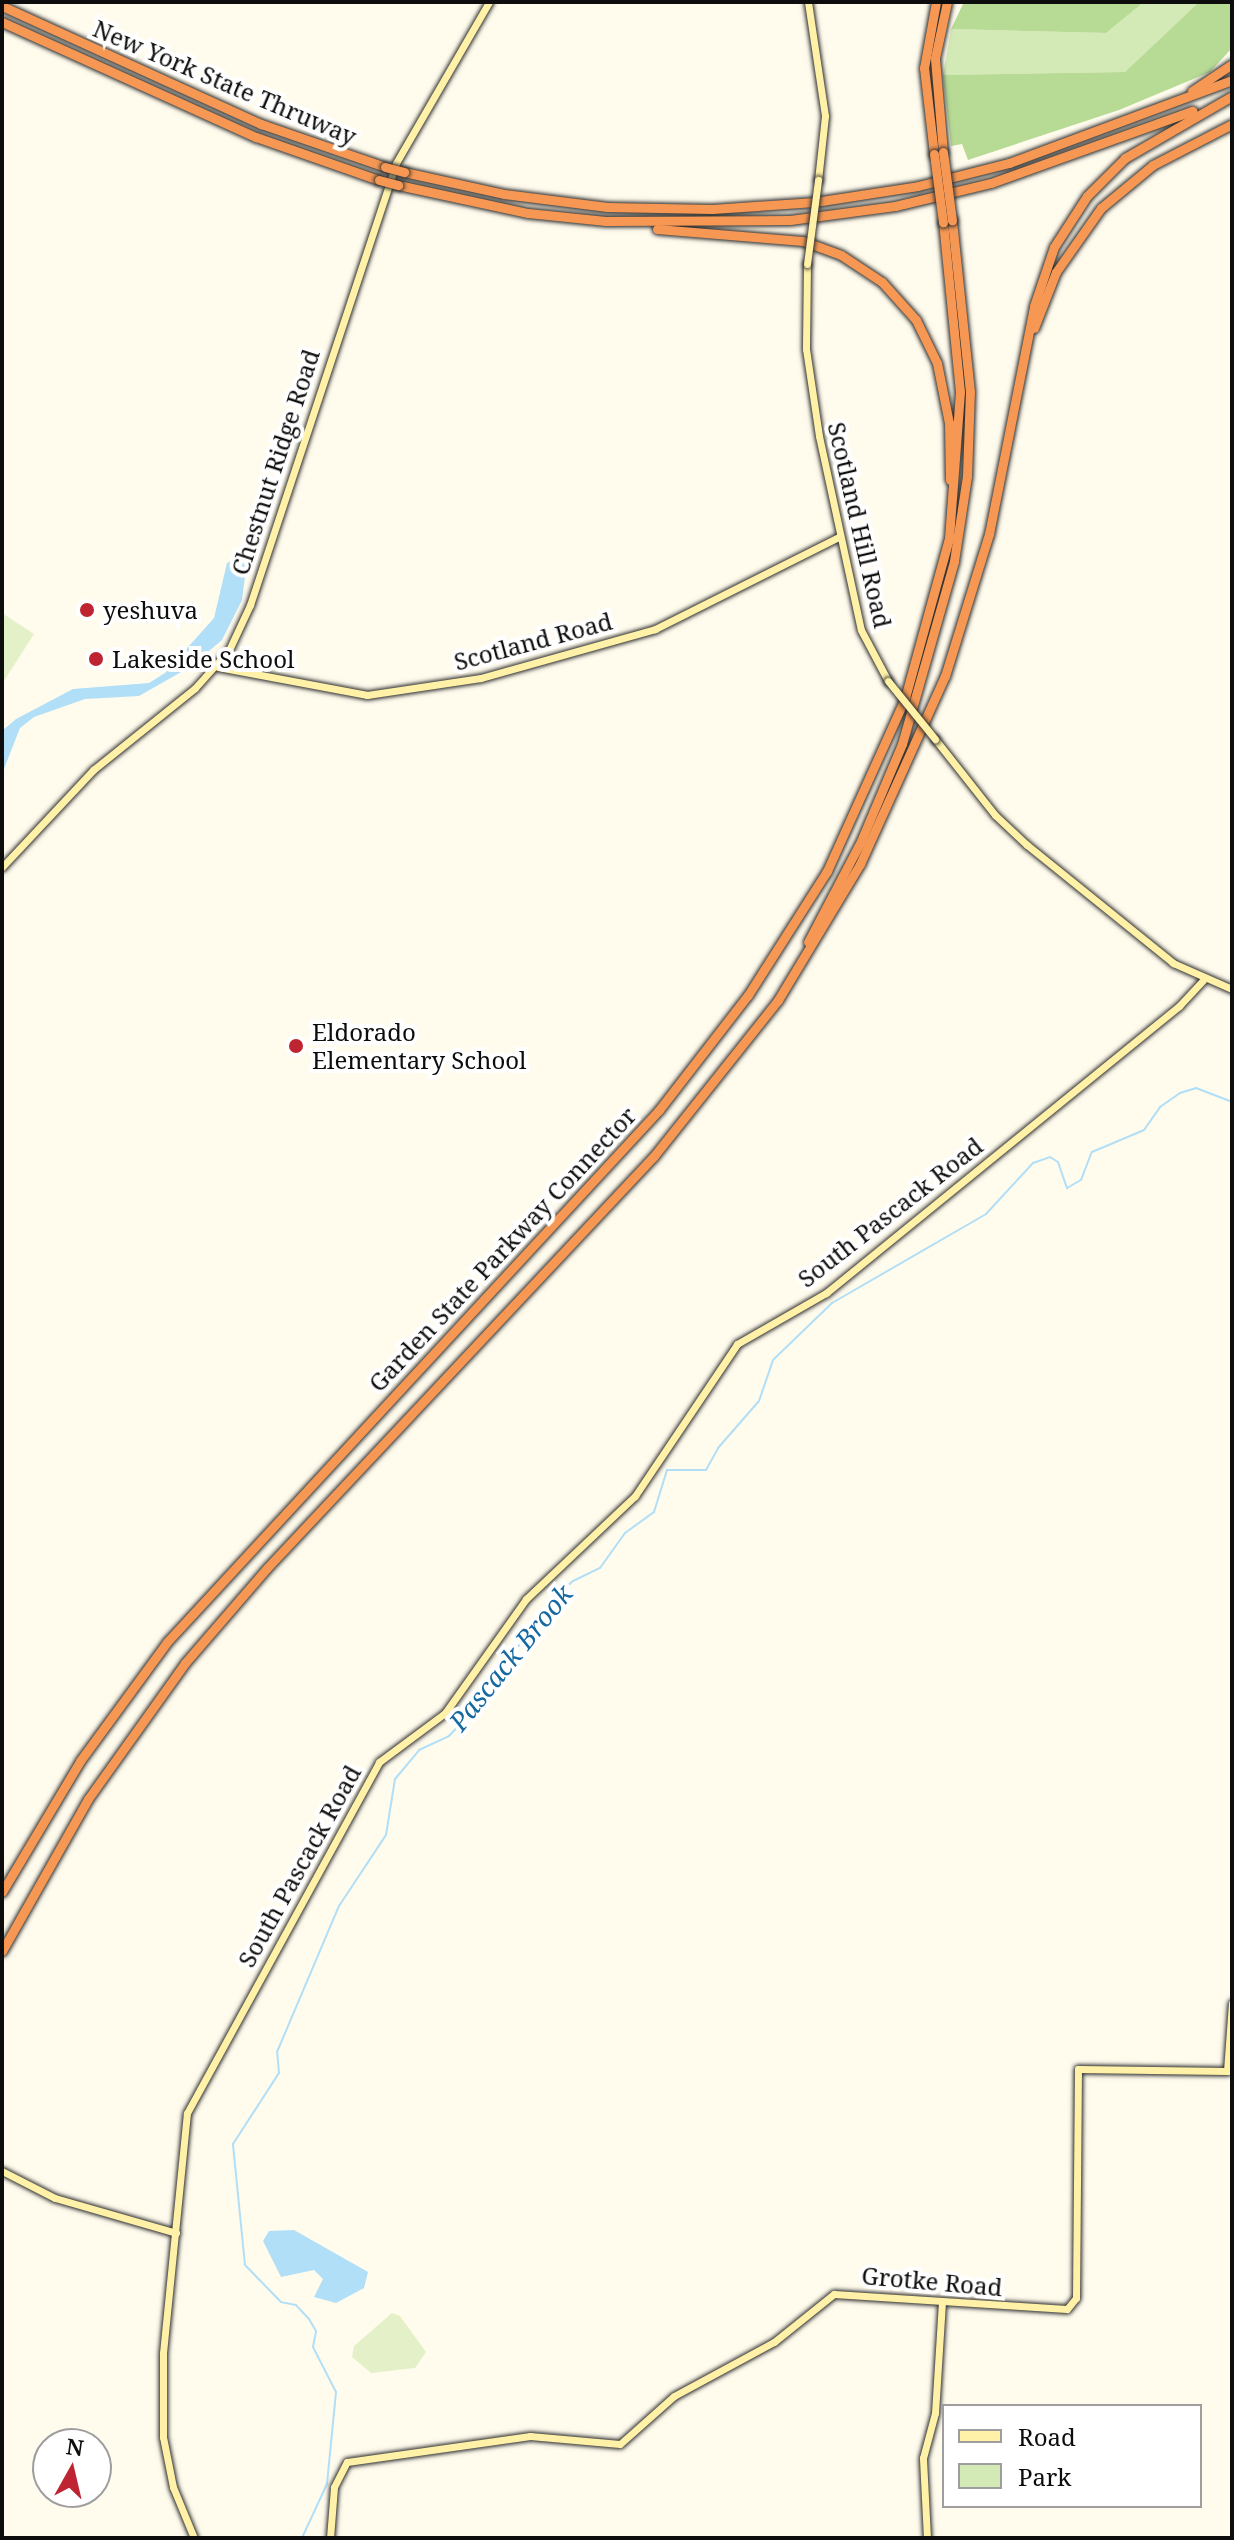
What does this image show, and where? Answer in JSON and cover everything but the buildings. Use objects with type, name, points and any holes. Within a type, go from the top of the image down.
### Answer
[{"type":"highway","points":[[777,1002],[843,879],[886,783],[922,683],[950,581],[964,498],[970,413],[939,153],[924,68],[936,2]]},
{"type":"highway","points":[[939,153],[935,58],[947,2]]},
{"type":"highway","name":"New York State Thruway","points":[[2,6],[261,124],[385,167],[504,194],[607,207],[789,205],[953,178],[1172,104],[1232,80]]},
{"type":"highway","name":"New York State Thruway","points":[[2,22],[256,137],[379,180],[528,213],[606,221],[764,222],[895,206],[1032,171],[1232,96]]},
{"type":"highway","points":[[1172,104],[1232,64]]},
{"type":"highway","points":[[777,1002],[860,864],[945,676],[994,514],[1046,266],[1081,203],[1143,144],[1232,96]]},
{"type":"highway","points":[[1022,370],[1052,280],[1095,214],[1144,171],[1232,124]]},
{"type":"highway","points":[[606,221],[809,243],[854,262],[897,296],[929,344],[946,401],[950,475],[940,579]]},
{"type":"highway","points":[[940,579],[954,496],[960,412],[947,221]]},
{"type":"highway","name":"Garden State Parkway Connector","points":[[2,1892],[80,1761],[187,1618],[631,1142],[736,1012],[806,907],[856,815],[908,689],[940,579]]},
{"type":"highway","name":"Garden State Parkway Connector","points":[[2,1951],[88,1799],[185,1663],[267,1568],[668,1141],[777,1002]]},
{"type":"street","name":"Chestnut Ridge Road","points":[[2,867],[93,770],[218,667],[250,605],[396,163],[489,2]]},
{"type":"street","name":"Scotland Hill Road","points":[[808,2],[825,116],[807,264],[804,320],[809,381],[839,537],[861,630],[888,681],[1010,830],[1143,941],[1203,980],[1232,989]]},
{"type":"street","name":"Scotland Road","points":[[218,667],[367,695],[481,678],[655,629],[839,537]]},
{"type":"street","name":"South Pascack Road","points":[[194,2538],[173,2487],[163,2437],[163,2353],[187,2113],[379,1762],[445,1713],[526,1599],[635,1496],[737,1344],[826,1293],[1203,980]]},
{"type":"street","name":"Grotke Road","points":[[330,2538],[334,2487],[347,2462],[530,2436],[616,2446],[674,2396],[783,2337],[826,2297],[845,2293],[1054,2312],[1072,2305],[1078,2069],[1227,2071],[1232,2003]]},
{"type":"street","points":[[2,2171],[55,2198],[176,2233]]},
{"type":"street","points":[[927,2538],[923,2458],[936,2407],[942,2301]]},
{"type":"green space","points":[[964,2],[1144,2],[1106,33],[951,29]]},
{"type":"green space","points":[[1144,2],[1199,2],[1125,72],[943,75],[951,29],[1106,33]]},
{"type":"green space","points":[[1199,2],[1232,2],[1232,48],[1210,72],[1119,110],[968,160],[962,144],[951,146],[943,75],[1125,72]]},
{"type":"green space","points":[[2,613],[34,634],[2,684]]},
{"type":"green space","points":[[392,2313],[400,2316],[426,2352],[415,2368],[371,2373],[352,2357],[354,2346]]},
{"type":"water","points":[[248,553],[242,600],[222,640],[190,667],[139,696],[85,699],[34,717],[20,728],[2,774],[2,731],[16,719],[73,689],[149,683],[165,673],[214,618],[227,563]]},
{"type":"water","points":[[294,2230],[368,2272],[364,2288],[336,2303],[314,2297],[323,2279],[314,2270],[281,2277],[263,2241],[269,2231]]},
{"type":"waterway","name":"Pascack Brook","points":[[302,2538],[327,2484],[336,2392],[313,2347],[316,2331],[309,2319],[296,2305],[281,2302],[245,2265],[233,2144],[279,2073],[277,2052],[339,1906],[386,1835],[395,1779],[419,1750],[449,1736],[472,1711],[486,1682],[543,1619],[549,1604],[573,1581],[600,1568],[625,1533],[654,1512],[667,1470],[706,1470],[718,1448],[759,1401],[773,1360],[832,1303],[986,1214],[1033,1163],[1050,1157],[1058,1162],[1067,1188],[1081,1180],[1092,1152],[1144,1130],[1160,1107],[1180,1093],[1196,1088],[1232,1102]]},
{"type":"place","name":"yeshuva","points":[[87,610]]},
{"type":"place","name":"Lakeside School","points":[[96,659]]},
{"type":"place","name":"Eldorado Elementary School","points":[[296,1046]]}]
